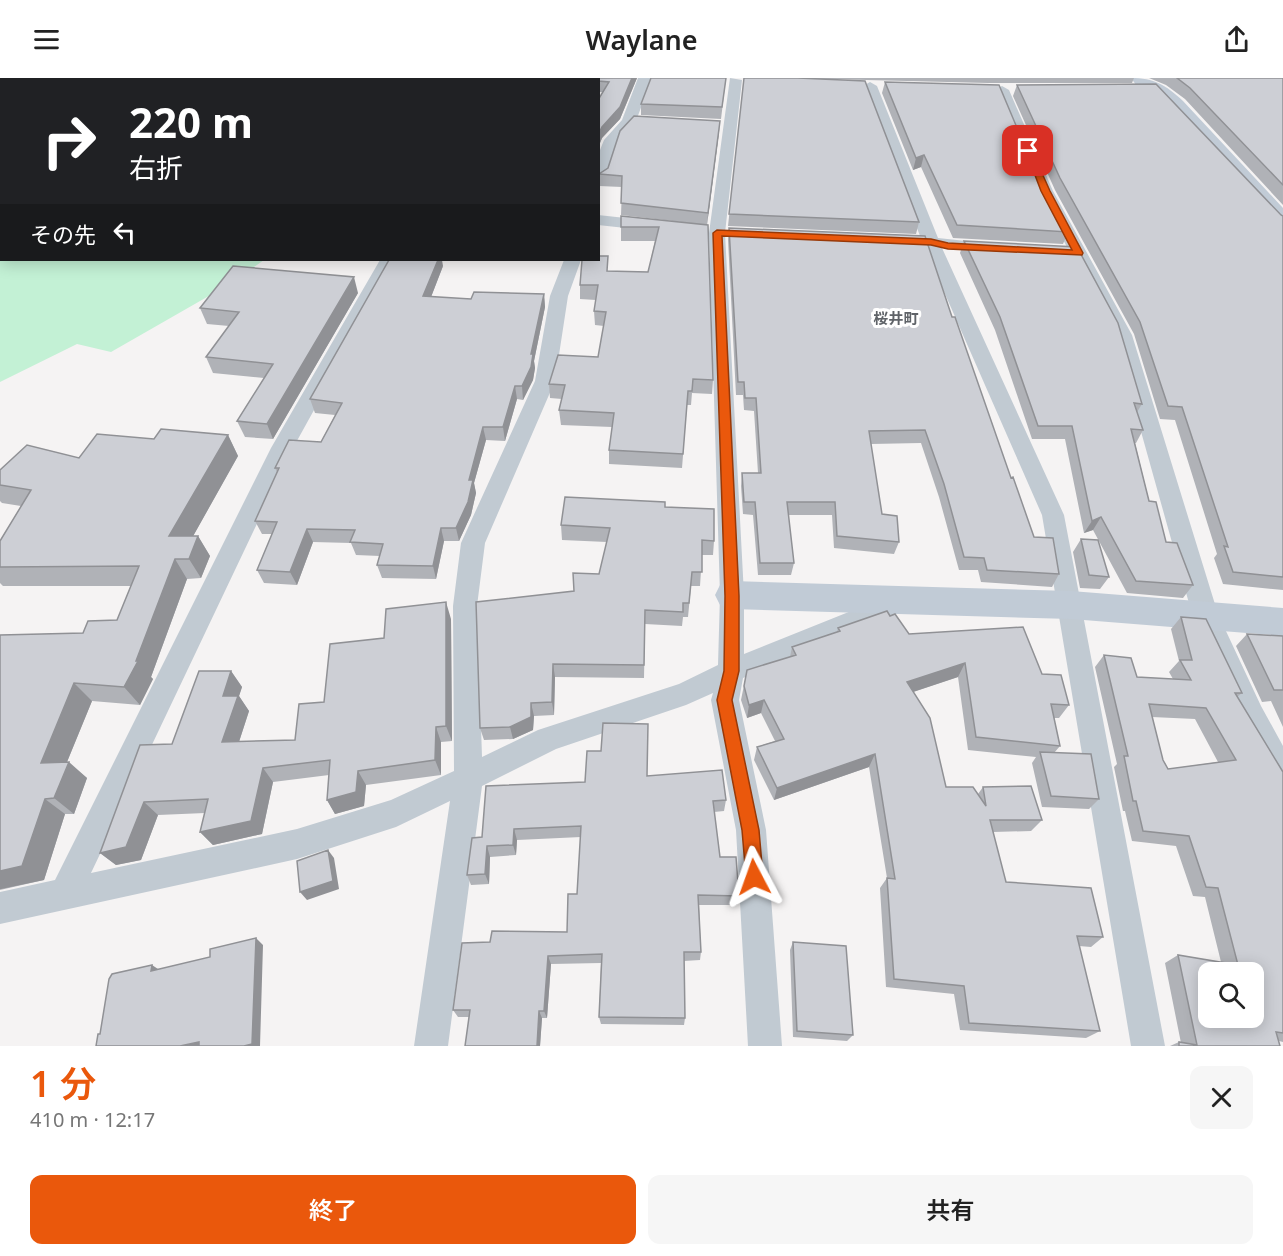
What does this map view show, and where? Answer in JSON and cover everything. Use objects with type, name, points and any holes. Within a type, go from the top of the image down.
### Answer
[{"type":"street","points":[[600,172],[611,140],[634,121],[645,78]]},
{"type":"street","points":[[735,80],[724,126],[717,233],[732,596],[731,671],[724,700],[751,830],[765,1046]]},
{"type":"street","points":[[1138,84],[1158,84],[1283,221]]},
{"type":"street","points":[[870,86],[919,241],[1053,515],[1148,1046]]},
{"type":"street","points":[[1002,90],[1045,191],[1123,335],[1205,614],[1251,715],[1283,774]]},
{"type":"street","points":[[600,220],[670,228]]},
{"type":"street","points":[[919,241],[948,246],[1013,250]]},
{"type":"street","points":[[1057,252],[1078,253]]},
{"type":"street","points":[[65,894],[282,448],[387,261]]},
{"type":"street","points":[[431,1046],[468,780],[465,606],[473,543],[545,381],[559,296],[572,261]]},
{"type":"street","points":[[732,596],[1071,606],[1205,614],[1283,622]]},
{"type":"street","points":[[0,908],[297,844],[396,813],[549,739],[686,693],[731,671],[901,601]]},
{"type":"green space","points":[[0,261],[263,261],[228,285],[111,352],[77,344],[0,382]]},
{"type":"building","points":[[600,78],[632,78],[620,107],[600,131],[600,97],[609,82],[600,81]]},
{"type":"building","points":[[651,78],[726,78],[722,107],[641,104]]},
{"type":"building","points":[[744,78],[865,81],[919,222],[729,214]]},
{"type":"building","points":[[1177,78],[1283,78],[1283,185],[1190,88]]},
{"type":"building","points":[[885,82],[999,85],[1039,180],[1068,232],[957,225],[924,155],[916,158]]},
{"type":"building","points":[[1156,84],[1283,216],[1283,577],[1233,572],[1224,546],[1228,547],[1182,407],[1168,406],[1140,322],[1060,178],[1017,85]]},
{"type":"building","points":[[634,116],[720,121],[708,213],[621,203],[622,176],[600,174],[608,168],[620,131]]},
{"type":"building","points":[[621,216],[708,225],[713,380],[693,379],[692,391],[688,391],[683,454],[609,450],[614,413],[559,410],[565,385],[549,384],[558,355],[598,357],[606,312],[594,311],[598,285],[580,285],[582,261],[600,261],[600,256],[608,256],[607,271],[648,272],[659,227],[621,227]]},
{"type":"building","points":[[729,228],[925,236],[952,317],[955,317],[1034,537],[1053,538],[1059,574],[987,570],[984,558],[964,557],[944,484],[925,430],[869,431],[882,514],[897,516],[899,542],[837,536],[835,502],[787,502],[794,563],[760,563],[755,502],[744,502],[742,473],[761,473],[756,398],[745,398],[744,382],[738,382]]},
{"type":"building","points":[[964,241],[1077,247],[1118,323],[1142,404],[1134,403],[1143,430],[1131,429],[1149,501],[1156,502],[1166,542],[1177,543],[1193,585],[1136,581],[1101,517],[1092,521],[1072,426],[1038,426],[1000,317]]},
{"type":"building","points":[[388,261],[438,261],[423,296],[471,299],[474,292],[544,294],[531,354],[533,354],[531,367],[522,386],[515,386],[503,427],[483,427],[469,480],[473,480],[468,502],[456,528],[441,528],[433,566],[377,565],[383,544],[350,542],[355,530],[307,529],[290,572],[257,570],[277,522],[255,521],[279,468],[275,468],[289,440],[321,442],[342,403],[310,399]]},
{"type":"building","points":[[233,266],[354,277],[267,424],[237,421],[273,364],[206,357],[239,312],[200,308]]},
{"type":"building","points":[[161,429],[228,435],[169,536],[198,536],[189,559],[175,559],[136,661],[138,661],[124,687],[74,683],[41,763],[69,762],[54,798],[45,799],[22,866],[0,871],[0,635],[83,633],[88,621],[117,620],[139,566],[0,567],[0,541],[31,490],[0,485],[0,470],[27,445],[79,458],[97,434],[154,439]]},
{"type":"building","points":[[565,497],[665,502],[665,507],[714,509],[714,541],[702,540],[702,572],[692,572],[689,603],[683,603],[683,612],[645,610],[644,665],[553,664],[552,702],[531,703],[531,717],[510,727],[480,728],[476,602],[574,591],[573,573],[599,574],[610,528],[561,525]]},
{"type":"building","points":[[1081,539],[1098,540],[1109,577],[1089,575]]},
{"type":"building","points":[[446,602],[446,726],[436,727],[435,760],[358,771],[356,792],[327,800],[330,760],[263,768],[251,821],[200,832],[208,799],[144,802],[126,847],[100,853],[140,745],[172,744],[199,671],[231,671],[223,696],[238,696],[222,742],[295,740],[299,704],[324,702],[330,644],[384,638],[386,609]]},
{"type":"building","points":[[887,611],[890,616],[895,614],[909,634],[1023,627],[1042,674],[1061,675],[1069,705],[1051,704],[1060,746],[976,737],[965,663],[907,682],[930,718],[946,787],[973,787],[986,806],[983,787],[1031,786],[1042,820],[990,820],[1006,882],[1091,888],[1103,937],[1077,936],[1100,1031],[969,1023],[964,986],[894,979],[887,878],[895,879],[875,754],[777,788],[757,747],[784,739],[764,700],[749,705],[744,686],[747,670],[796,655],[792,647],[840,631],[838,628]]},
{"type":"building","points":[[1181,617],[1206,619],[1242,693],[1235,693],[1283,772],[1283,1033],[1276,1032],[1280,1046],[1179,1046],[1179,1042],[1197,1045],[1178,955],[1220,962],[1198,962],[1198,1028],[1264,1028],[1264,962],[1237,962],[1218,888],[1206,887],[1189,836],[1143,831],[1136,801],[1133,801],[1124,756],[1128,756],[1104,655],[1131,658],[1137,677],[1191,680],[1180,660],[1192,660]],"holes":[[[1149,704],[1206,708],[1236,760],[1168,769],[1163,760]]]},
{"type":"building","points":[[1247,634],[1283,636],[1283,690],[1274,690]]},
{"type":"building","points":[[603,723],[648,724],[647,776],[722,770],[726,800],[713,801],[720,857],[736,857],[739,896],[698,895],[701,952],[684,952],[685,1018],[599,1017],[602,954],[548,956],[544,1011],[539,1011],[537,1046],[465,1046],[470,1010],[453,1010],[462,943],[490,942],[492,931],[567,932],[568,894],[577,894],[581,826],[514,829],[513,845],[487,846],[485,874],[467,875],[472,838],[482,837],[486,786],[585,782],[587,751],[601,751]]},
{"type":"building","points":[[1040,752],[1091,754],[1099,799],[1051,796]]},
{"type":"building","points":[[328,850],[333,881],[300,892],[297,861]]},
{"type":"building","points":[[256,938],[252,1044],[199,1046],[199,1042],[180,1046],[96,1046],[109,979],[112,974],[152,965],[151,971],[210,957],[210,949]]},
{"type":"building","points":[[793,942],[846,946],[853,1035],[797,1031]]},
{"type":"district","name":"桜井町","points":[[896,318]]},
{"type":"route","points":[[754,877],[751,830],[724,700],[731,671],[732,596],[717,233],[931,242],[948,246],[1078,253],[1045,191],[1028,151]]}]
